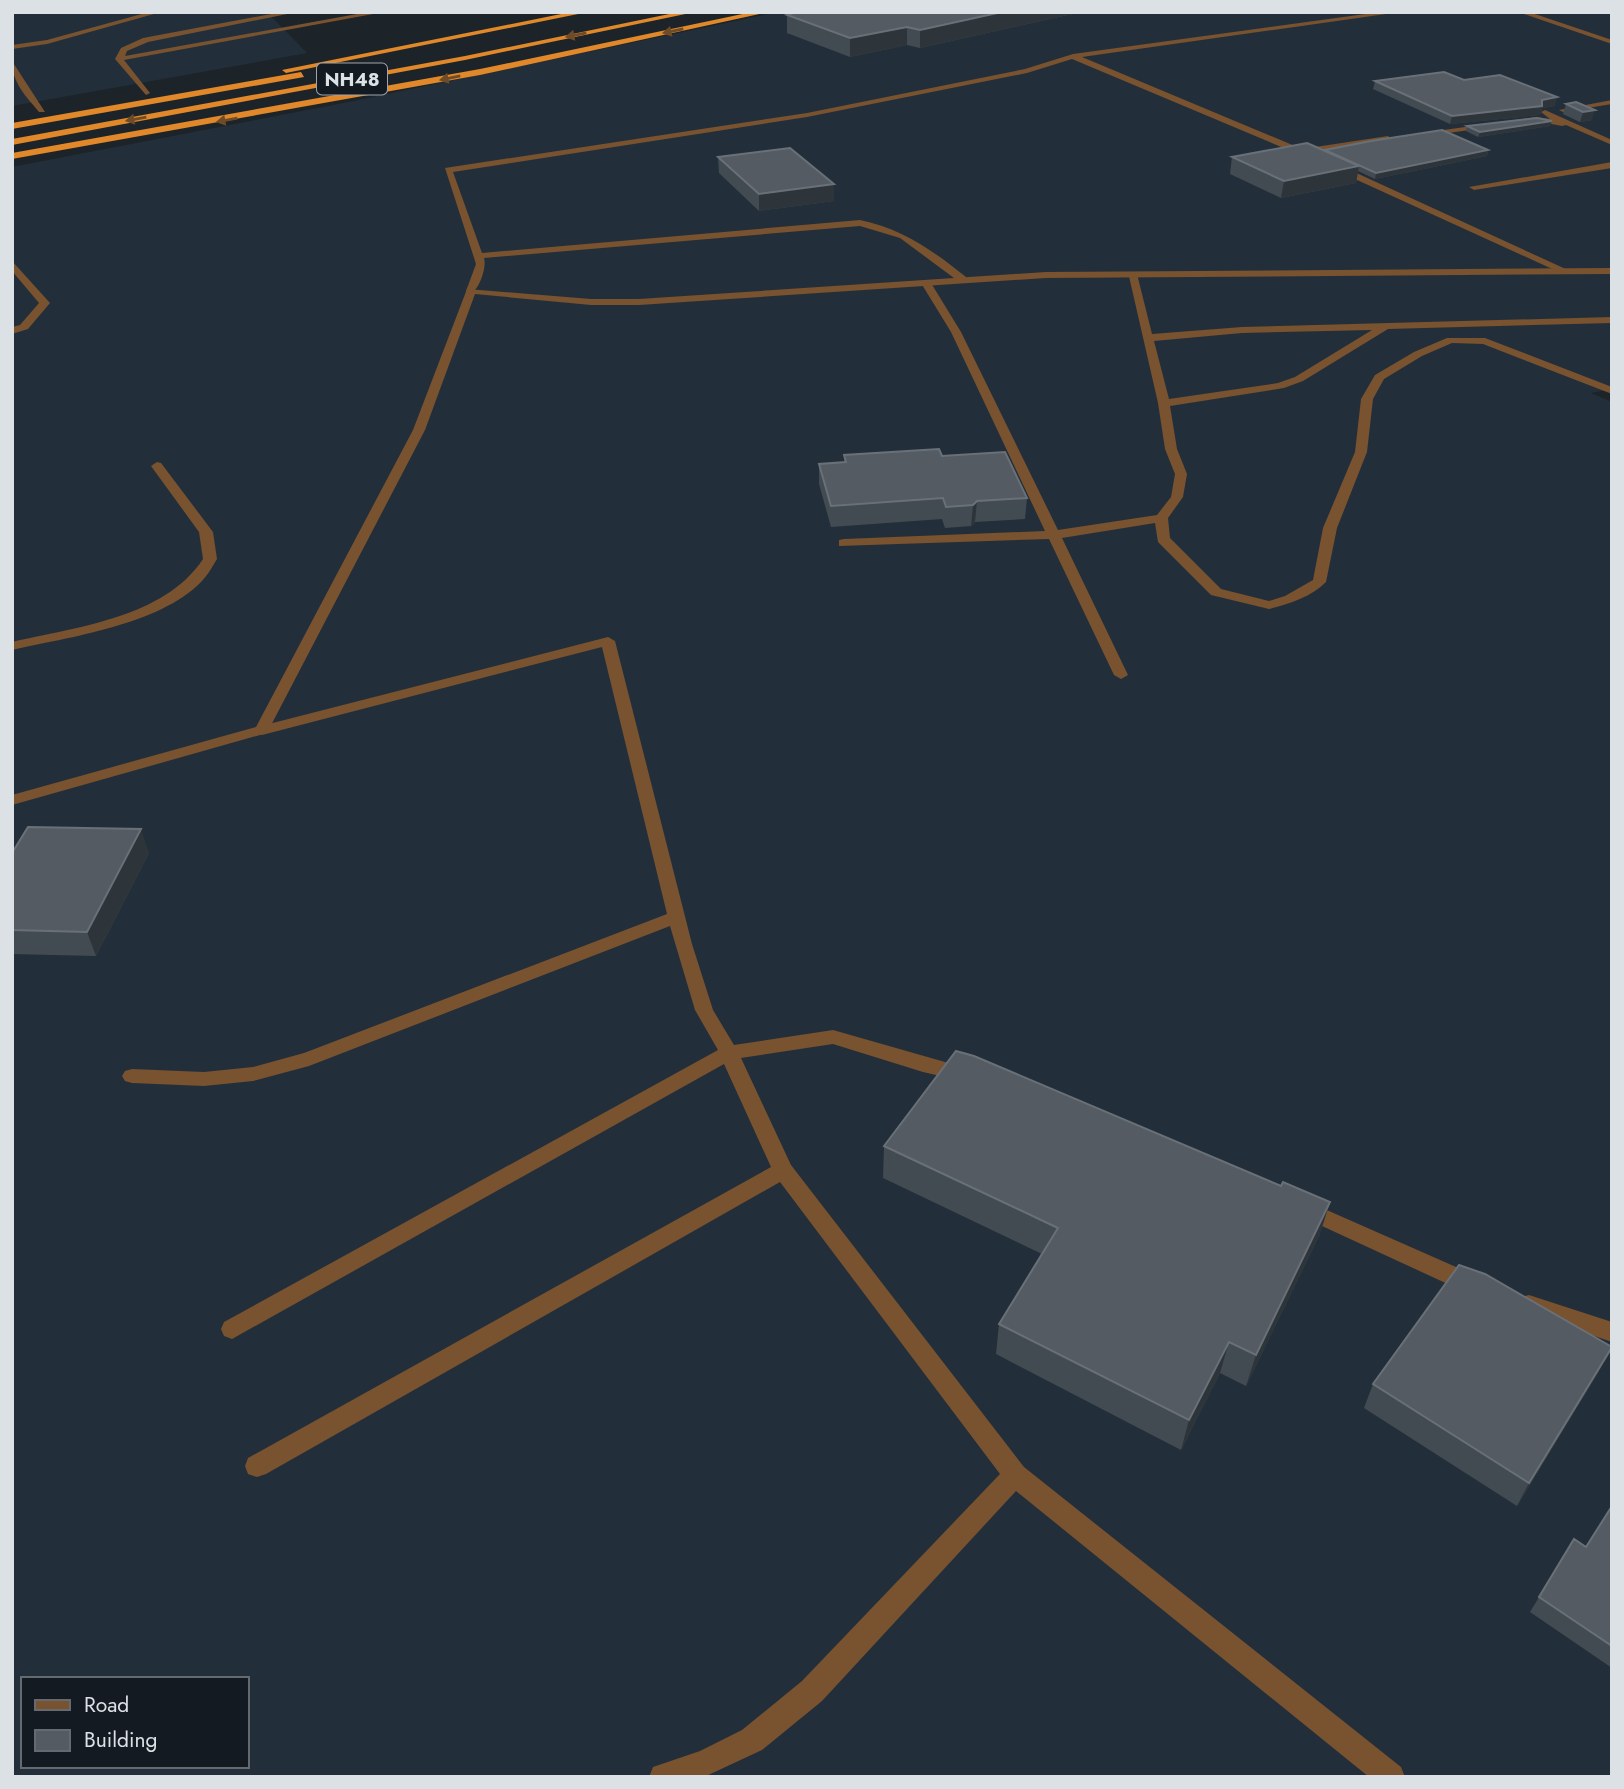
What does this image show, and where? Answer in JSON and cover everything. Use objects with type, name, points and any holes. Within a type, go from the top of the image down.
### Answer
[{"type":"highway","name":"NH48","points":[[12,142],[451,61],[691,12]]},
{"type":"highway","points":[[12,156],[480,72],[764,12]]},
{"type":"highway","name":"NH48","points":[[12,126],[436,51],[584,17]]},
{"type":"highway","points":[[37,111],[259,75],[584,17]]},
{"type":"street","points":[[12,47],[47,42],[158,12]]},
{"type":"street","points":[[119,60],[124,50],[146,40],[294,12]]},
{"type":"street","points":[[119,60],[381,12]]},
{"type":"street","points":[[262,730],[419,430],[481,264],[448,170],[807,116],[1027,71],[1073,56],[1397,12]]},
{"type":"street","points":[[1521,12],[1612,42]]},
{"type":"street","points":[[1073,56],[1314,157]]},
{"type":"street","points":[[119,60],[146,93]]},
{"type":"street","points":[[12,63],[37,111]]},
{"type":"street","points":[[1545,112],[1612,102]]},
{"type":"street","points":[[1406,136],[1529,119],[1562,124],[1545,112]]},
{"type":"street","points":[[1545,112],[1612,143]]},
{"type":"street","points":[[1302,152],[1393,138]]},
{"type":"street","points":[[1327,163],[1566,271]]},
{"type":"street","points":[[1474,187],[1612,165]]},
{"type":"street","points":[[478,256],[860,223],[889,228],[910,238],[962,279]]},
{"type":"street","points":[[12,264],[45,303],[24,327],[12,331]]},
{"type":"street","points":[[471,290],[591,302],[639,302],[962,279],[1221,272],[1612,271]]},
{"type":"street","points":[[1132,274],[1164,403],[1171,449],[1181,474],[1177,497],[1161,518],[1163,539],[1216,592],[1269,605],[1290,598],[1319,582],[1330,528],[1361,452],[1367,399],[1379,377],[1418,354],[1451,340],[1485,341],[1612,391]]},
{"type":"street","points":[[926,283],[956,332],[1121,675]]},
{"type":"street","points":[[1148,338],[1242,330],[1612,320]]},
{"type":"street","points":[[1164,403],[1280,386],[1300,379],[1387,325]]},
{"type":"street","points":[[12,646],[139,612],[175,596],[196,580],[210,559],[205,532],[157,466]]},
{"type":"street","points":[[844,543],[1054,535],[1161,518]]},
{"type":"street","points":[[12,800],[262,730],[608,641],[677,917],[704,1010],[729,1053],[783,1170],[1015,1475],[1391,1777]]},
{"type":"street","points":[[132,1076],[204,1079],[253,1074],[309,1059],[677,917]]},
{"type":"street","points":[[232,1329],[729,1053],[833,1037],[923,1065],[981,1079]]},
{"type":"street","points":[[257,1466],[783,1170]]},
{"type":"street","points":[[1284,1199],[1457,1280],[1612,1332]]},
{"type":"street","points":[[663,1777],[704,1763],[752,1741],[811,1691],[1015,1475]]},
{"type":"shaded area","points":[[12,12],[267,12],[307,53],[12,106]]},
{"type":"shaded area","points":[[778,12],[1612,13],[1612,389],[1591,393],[1612,402],[1612,1777],[12,1777],[12,167],[354,101]]},
{"type":"building","points":[[798,12],[1002,12],[920,30],[907,27],[850,38],[787,15]]},
{"type":"building","points":[[1444,72],[1464,80],[1500,75],[1557,97],[1542,100],[1542,106],[1452,116],[1375,81]]},
{"type":"building","points":[[1576,102],[1595,110],[1583,112],[1566,104]]},
{"type":"building","points":[[1537,118],[1552,121],[1480,132],[1467,126]]},
{"type":"building","points":[[1442,130],[1488,150],[1376,173],[1325,150],[1371,141]]},
{"type":"building","points":[[1307,143],[1359,166],[1284,181],[1232,157]]},
{"type":"building","points":[[790,148],[834,184],[759,194],[718,157]]},
{"type":"building","points":[[939,449],[942,456],[1005,452],[1027,498],[977,501],[973,505],[946,507],[943,498],[831,506],[819,464],[846,462],[844,455]]},
{"type":"building","points":[[28,827],[141,829],[87,932],[12,930],[12,853]]},
{"type":"building","points":[[956,1051],[974,1056],[1281,1186],[1283,1182],[1330,1202],[1256,1355],[1229,1342],[1189,1420],[999,1324],[1058,1228],[884,1146]]},
{"type":"building","points":[[1459,1265],[1485,1274],[1612,1347],[1529,1483],[1373,1384]]},
{"type":"building","points":[[1612,1506],[1612,1646],[1539,1597],[1574,1539],[1586,1547]]}]
